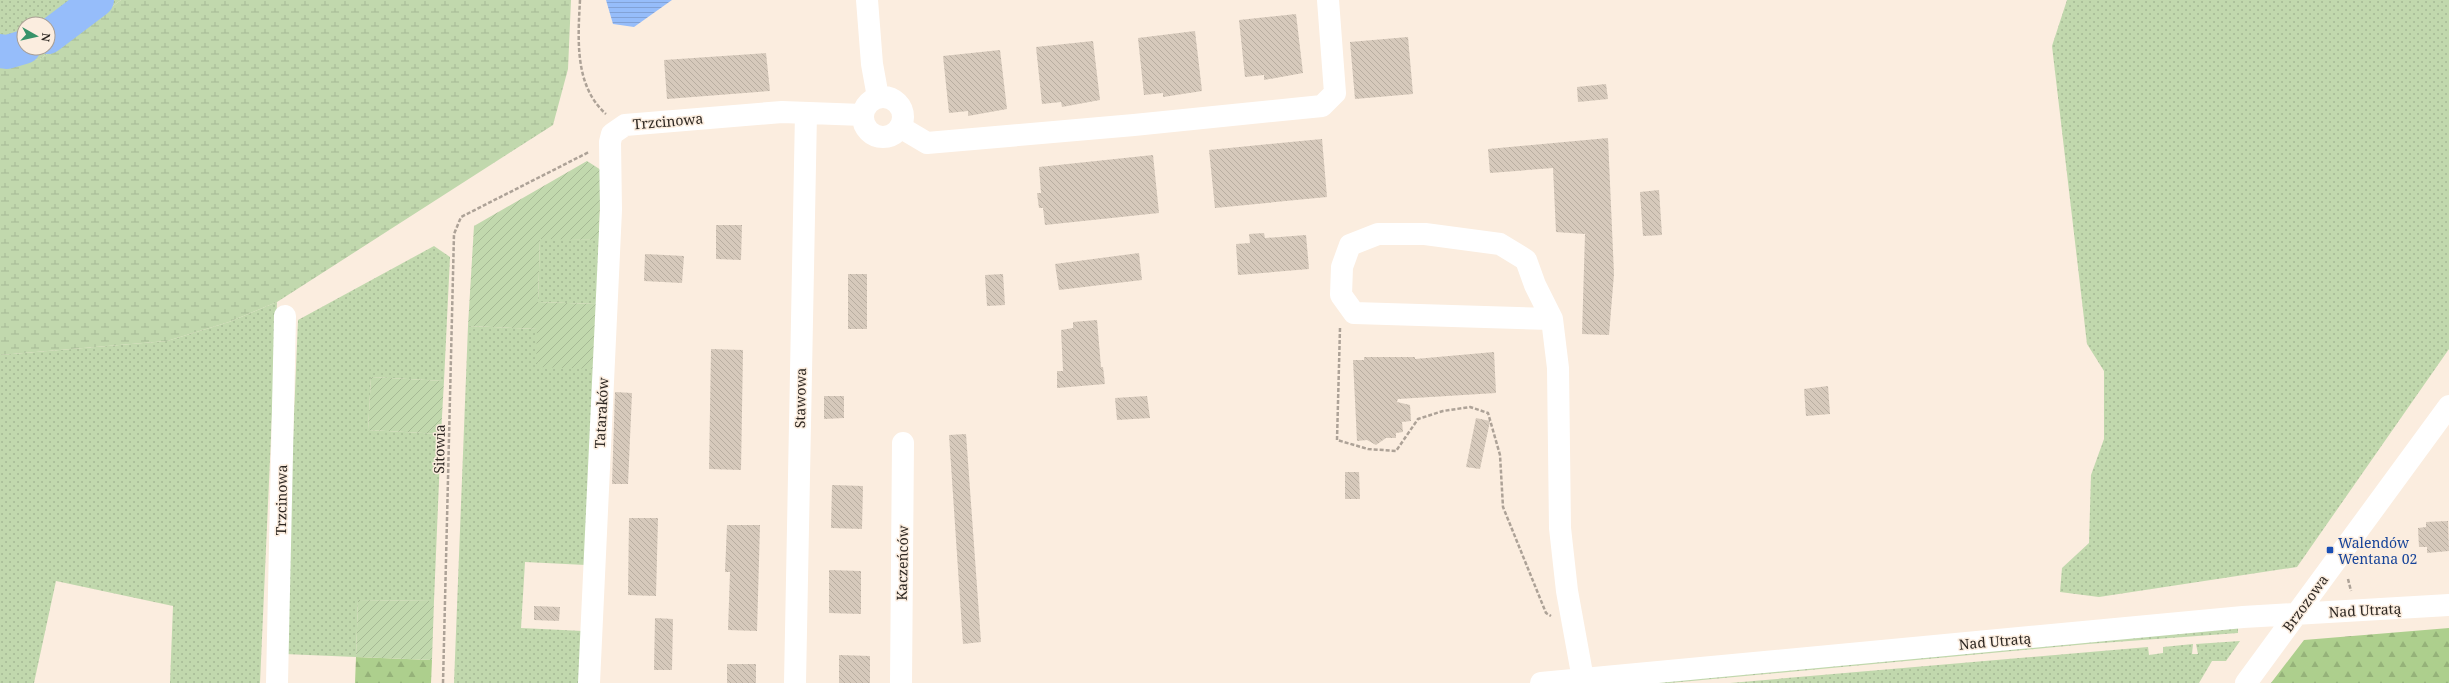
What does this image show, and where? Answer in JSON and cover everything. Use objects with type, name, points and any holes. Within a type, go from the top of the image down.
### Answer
[{"type":"street","points":[[867,0],[872,64],[878,98]]},
{"type":"street","points":[[900,127],[927,143],[1134,125],[1322,106],[1335,92],[1328,0]]},
{"type":"street","points":[[878,98],[891,98],[900,108],[902,114],[900,127],[891,135],[879,136],[869,131],[863,115],[870,101],[878,98]]},
{"type":"street","name":"Trzcinowa","points":[[616,134],[782,112],[863,115]]},
{"type":"street","name":"Stawowa","points":[[795,683],[806,112]]},
{"type":"street","name":"Tataraków","points":[[589,683],[611,210],[616,134]]},
{"type":"street","points":[[1552,319],[1354,313],[1341,295],[1342,267],[1350,245],[1378,234],[1424,234],[1500,244],[1526,260],[1535,285],[1552,319],[1558,368],[1560,528],[1583,679]]},
{"type":"street","name":"Trzcinowa","points":[[277,683],[285,316]]},
{"type":"street","name":"Brzozowa","points":[[2246,683],[2449,406]]},
{"type":"street","name":"Kaczeńców","points":[[901,683],[903,443]]},
{"type":"street","name":"Nad Utratą","points":[[1541,683],[2243,617],[2449,605]]},
{"type":"path","points":[[580,0],[579,29],[583,76],[590,95],[604,113],[616,134]]},
{"type":"path","name":"Sitowia","points":[[443,683],[454,234],[461,217],[616,134]]},
{"type":"path","points":[[1340,325],[1337,440],[1368,449],[1396,451],[1418,419],[1443,411],[1470,407],[1488,413],[1500,454],[1503,507],[1528,572],[1546,613],[1575,632]]},
{"type":"path","points":[[2347,573],[2352,596]]},
{"type":"green space","points":[[0,0],[121,0],[56,47],[56,16],[16,16],[16,56],[44,56],[40,59],[0,61]]},
{"type":"green space","points":[[121,0],[571,0],[568,69],[553,125],[277,302],[229,322],[167,341],[0,355],[0,61],[40,59],[44,56],[56,56],[56,47]]},
{"type":"green space","points":[[2067,0],[2449,0],[2449,349],[2297,567],[2099,597],[2060,592],[2062,568],[2089,543],[2091,475],[2104,439],[2104,371],[2087,344],[2052,46]]},
{"type":"green space","points":[[587,161],[601,170],[599,240],[540,239],[538,302],[597,304],[595,369],[536,367],[537,329],[468,326],[474,226]]},
{"type":"green space","points":[[540,238],[599,240],[597,304],[538,302]]},
{"type":"green space","points":[[434,246],[450,257],[444,381],[371,377],[368,430],[441,434],[434,601],[358,600],[356,657],[284,654],[298,320]]},
{"type":"green space","points":[[277,302],[260,683],[170,683],[173,606],[56,581],[34,683],[0,683],[0,355],[167,341],[229,322]]},
{"type":"green space","points":[[468,326],[537,329],[595,369],[586,565],[525,562],[521,628],[583,631],[580,683],[454,683]]},
{"type":"green space","points":[[371,377],[444,381],[441,434],[368,430]]},
{"type":"green space","points":[[358,600],[434,601],[432,660],[356,657]]},
{"type":"green space","points":[[2238,627],[2238,633],[2088,644],[1670,683],[1624,683]]},
{"type":"green space","points":[[2449,628],[2449,683],[2271,683],[2304,640]]},
{"type":"green space","points":[[2240,641],[2226,661],[2212,661],[2199,683],[1730,683],[2148,647],[2149,655],[2163,653],[2163,647],[2193,644],[2192,654],[2198,654],[2196,644]]},
{"type":"green space","points":[[356,657],[432,660],[431,683],[355,683]]},
{"type":"water","points":[[606,0],[672,0],[634,27],[613,24]]},
{"type":"building","points":[[1296,14],[1303,73],[1264,80],[1264,75],[1245,77],[1239,20]]},
{"type":"building","points":[[1195,31],[1202,91],[1163,97],[1163,93],[1144,95],[1138,38]]},
{"type":"building","points":[[1408,37],[1413,94],[1355,99],[1350,42]]},
{"type":"building","points":[[1093,41],[1100,100],[1062,107],[1061,102],[1042,104],[1036,47]]},
{"type":"building","points":[[1000,50],[1007,109],[968,116],[968,111],[949,113],[943,56]]},
{"type":"building","points":[[766,53],[770,91],[667,99],[664,60]]},
{"type":"building","points":[[1606,84],[1608,99],[1578,102],[1577,87]]},
{"type":"building","points":[[1608,138],[1614,274],[1609,335],[1582,334],[1585,234],[1556,232],[1553,168],[1490,173],[1488,149]]},
{"type":"building","points":[[1322,139],[1327,197],[1215,208],[1209,150]]},
{"type":"building","points":[[1153,155],[1159,213],[1045,225],[1043,208],[1039,208],[1037,193],[1041,193],[1039,167]]},
{"type":"building","points":[[1659,190],[1662,235],[1643,236],[1640,192]]},
{"type":"building","points":[[716,225],[742,225],[741,260],[716,259]]},
{"type":"building","points":[[1264,233],[1265,238],[1306,235],[1309,269],[1238,275],[1236,244],[1250,243],[1249,234]]},
{"type":"building","points":[[1139,253],[1142,280],[1059,290],[1055,264]]},
{"type":"building","points":[[645,254],[684,256],[682,283],[644,281]]},
{"type":"building","points":[[848,274],[867,274],[867,329],[848,329]]},
{"type":"building","points":[[1003,274],[1005,305],[987,306],[985,275]]},
{"type":"building","points":[[1097,320],[1101,367],[1103,367],[1105,384],[1057,388],[1057,371],[1063,371],[1061,330],[1073,328],[1073,322]]},
{"type":"building","points":[[711,349],[743,350],[741,470],[709,469]]},
{"type":"building","points":[[1494,352],[1496,393],[1398,399],[1397,402],[1410,405],[1411,421],[1402,422],[1403,432],[1396,433],[1396,438],[1386,438],[1376,445],[1367,440],[1357,441],[1353,360],[1364,360],[1364,357],[1415,357],[1415,359]]},
{"type":"building","points":[[1828,386],[1830,414],[1806,416],[1804,389]]},
{"type":"building","points":[[615,392],[632,393],[628,484],[612,484]]},
{"type":"building","points":[[824,396],[844,396],[844,418],[824,419]]},
{"type":"building","points":[[1147,396],[1150,418],[1117,420],[1115,398]]},
{"type":"building","points":[[1476,418],[1490,421],[1480,469],[1466,467]]},
{"type":"building","points":[[966,434],[981,642],[963,644],[949,435]]},
{"type":"building","points":[[1345,472],[1359,472],[1360,499],[1345,499]]},
{"type":"building","points":[[832,485],[863,486],[862,529],[831,528]]},
{"type":"building","points":[[629,518],[658,518],[656,596],[628,595]]},
{"type":"building","points":[[2448,521],[2449,551],[2427,553],[2427,547],[2419,547],[2418,528],[2426,527],[2426,522]]},
{"type":"building","points":[[727,525],[760,525],[757,631],[728,630],[730,572],[725,572]]},
{"type":"building","points":[[829,570],[861,571],[861,614],[829,613]]},
{"type":"building","points":[[534,606],[560,607],[559,621],[534,620]]},
{"type":"building","points":[[655,618],[673,619],[672,670],[654,670]]},
{"type":"building","points":[[839,655],[870,656],[870,683],[839,683]]},
{"type":"building","points":[[727,664],[756,664],[756,683],[727,683]]},
{"type":"waterway","points":[[56,31],[97,0]]},
{"type":"waterway","points":[[0,51],[7,52],[16,49]]},
{"type":"place","name":"Walendów Wentana 02","points":[[2330,550]]}]
